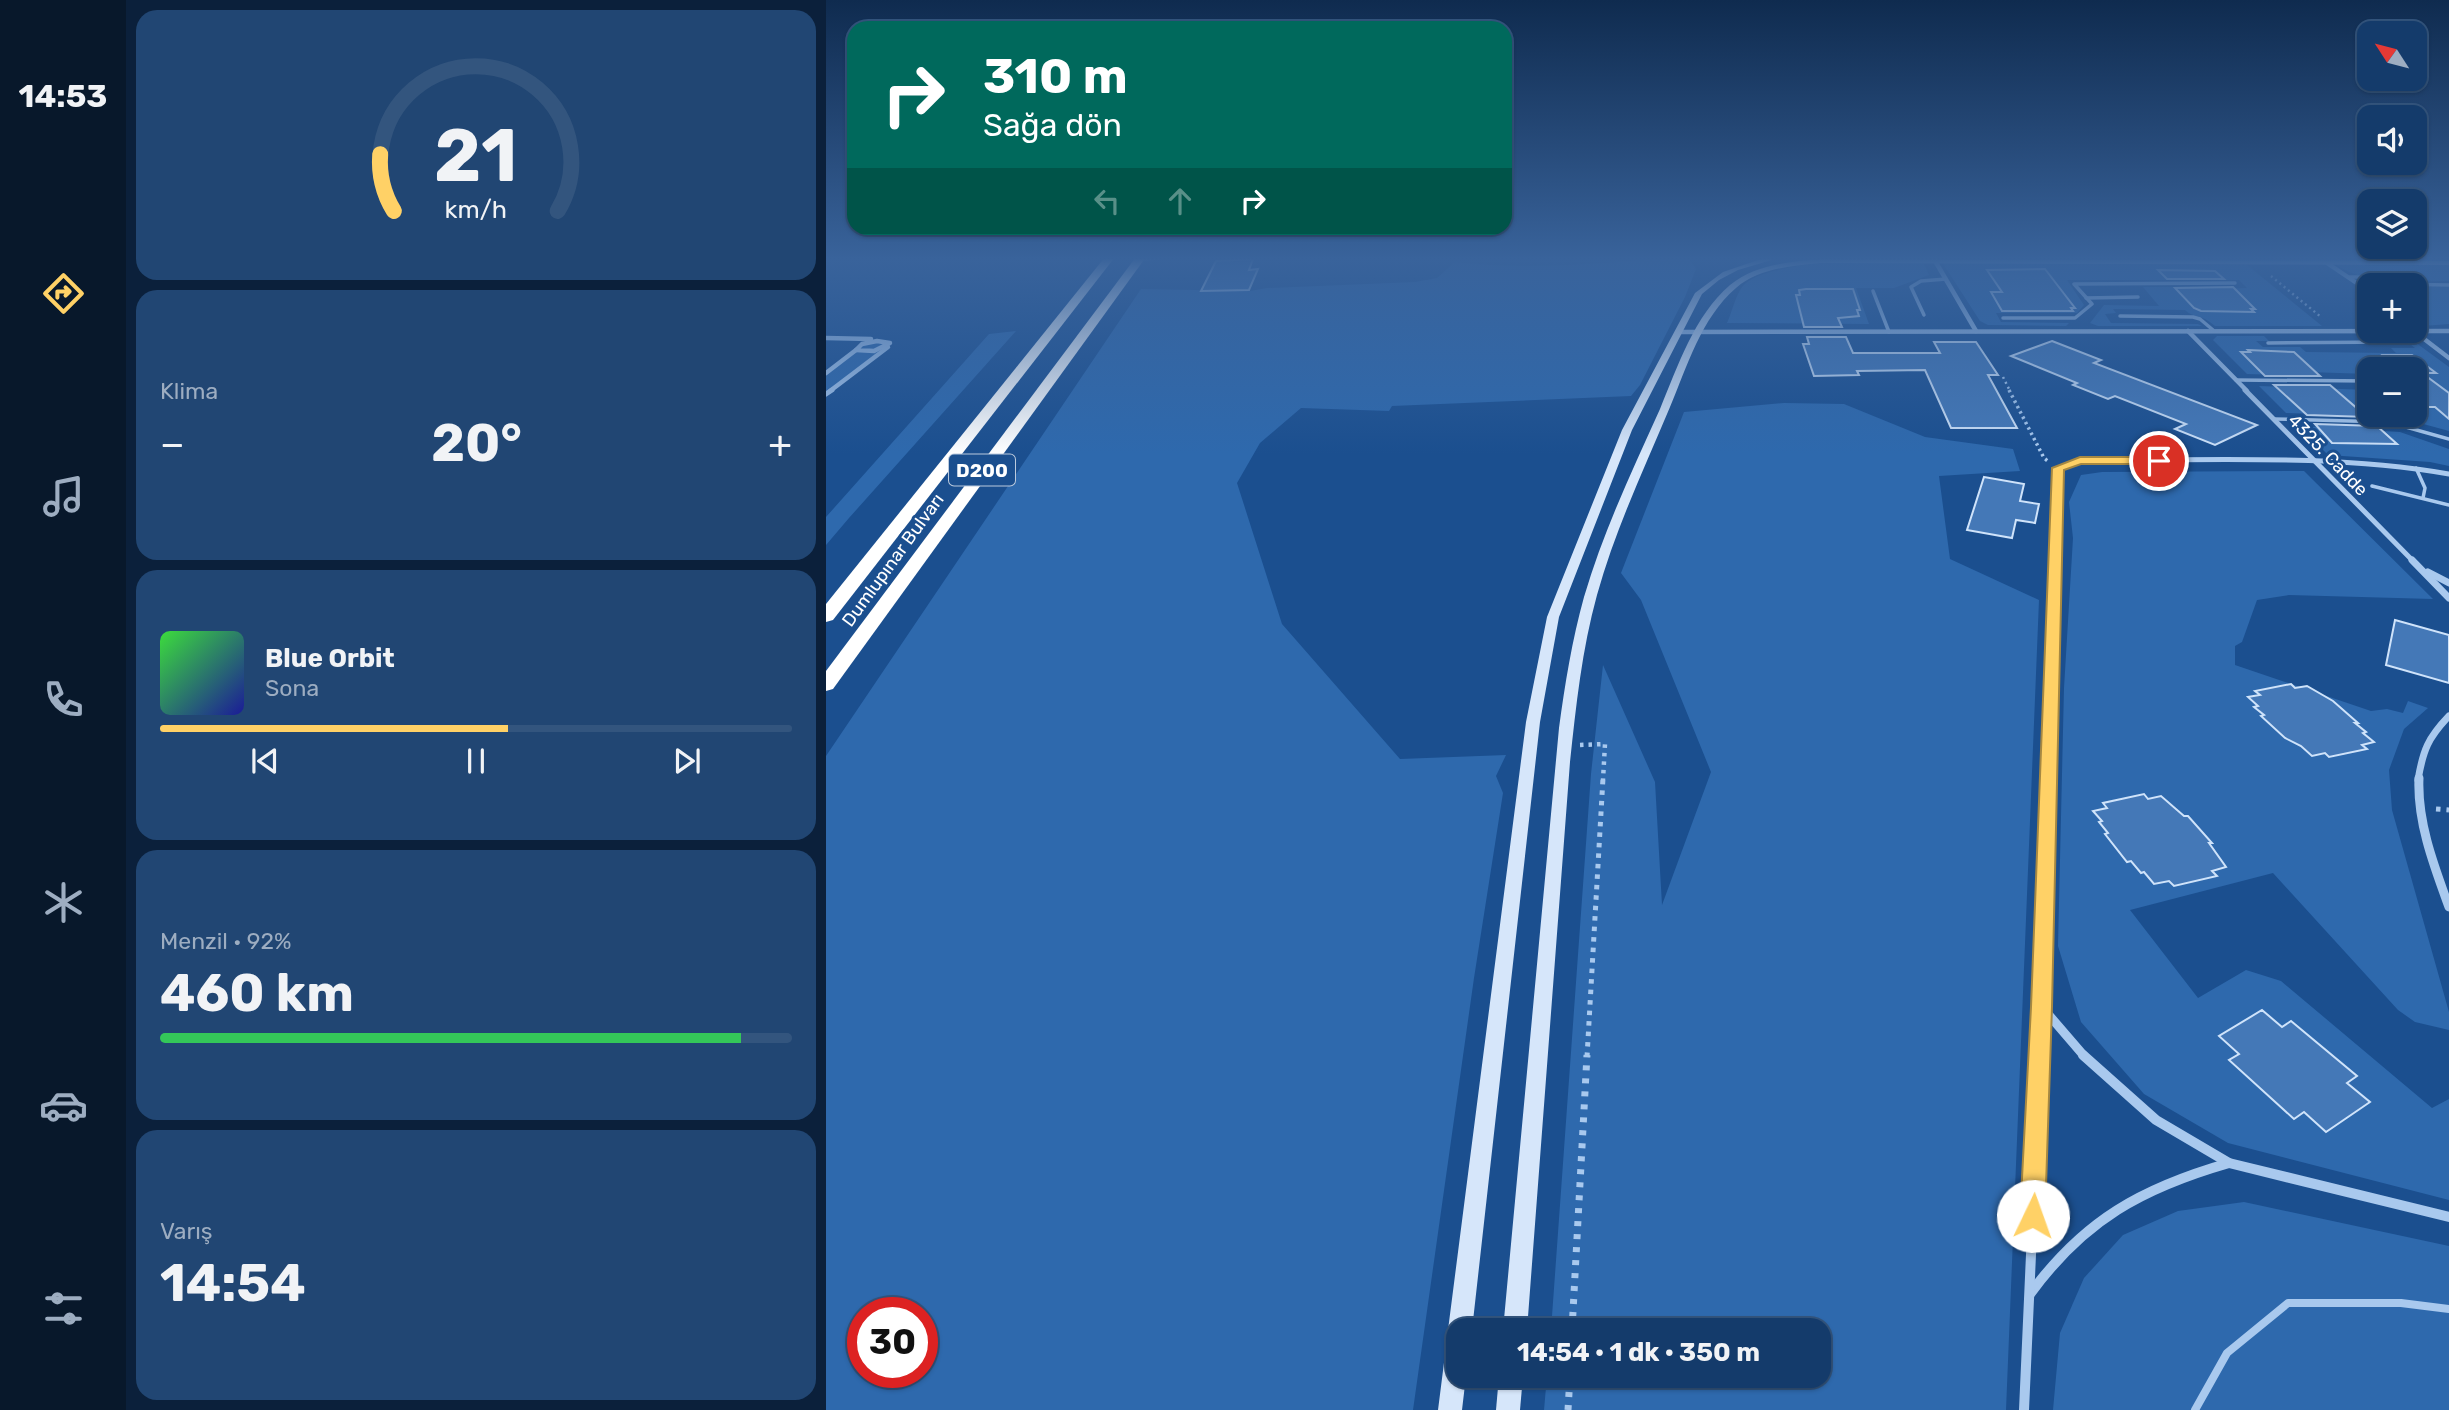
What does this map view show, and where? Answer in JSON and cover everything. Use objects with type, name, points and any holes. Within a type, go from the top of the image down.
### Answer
[{"type":"highway","name":"Dumlupınar Bulvarı","points":[[826,616],[1058,323]]},
{"type":"highway","name":"Dumlupınar Bulvarı","points":[[826,685],[1091,323]]},
{"type":"street","points":[[1461,1318],[1533,722],[1553,617],[1627,430],[1684,323]]},
{"type":"street","points":[[1516,1318],[1567,726],[1583,625],[1606,545],[1698,332],[1705,323]]},
{"type":"street","points":[[1971,323],[1976,331]]},
{"type":"street","name":"4325. Cadde","points":[[2188,330],[2449,598]]},
{"type":"street","points":[[1679,332],[2357,331]]},
{"type":"street","points":[[2427,331],[2449,331]]},
{"type":"street","points":[[827,338],[887,344]]},
{"type":"street","points":[[827,338],[873,352],[887,344]]},
{"type":"street","points":[[826,373],[857,348],[872,341],[887,344]]},
{"type":"street","points":[[2427,341],[2449,358]]},
{"type":"street","points":[[826,394],[887,344]]},
{"type":"street","points":[[2024,1410],[2042,1007],[2058,468],[2080,460],[2315,462],[2416,468],[2449,474]]},
{"type":"street","points":[[2421,569],[2449,583]]},
{"type":"street","points":[[2449,716],[2435,726],[2428,738],[2422,749],[2417,771],[2432,862],[2449,907]]},
{"type":"street","points":[[2042,1007],[2089,1062],[2123,1094],[2156,1120],[2229,1163],[2449,1217]]},
{"type":"street","points":[[2029,1294],[2062,1252],[2122,1203],[2190,1173],[2229,1163]]},
{"type":"street","points":[[1450,1410],[1453,1388]]},
{"type":"street","points":[[1508,1410],[1510,1388]]},
{"type":"lane","points":[[1886,323],[1889,331]]},
{"type":"lane","points":[[2078,323],[2082,331]]},
{"type":"lane","points":[[2204,323],[2213,330]]},
{"type":"lane","points":[[2268,343],[2357,342]]},
{"type":"lane","points":[[2236,380],[2357,381]]},
{"type":"lane","points":[[2274,419],[2388,422],[2449,439]]},
{"type":"lane","points":[[2416,468],[2425,488],[2423,498]]},
{"type":"lane","points":[[2372,486],[2449,505]]},
{"type":"lane","points":[[2195,1410],[2227,1353],[2288,1303],[2401,1303],[2449,1309]]},
{"type":"path","points":[[2328,323],[2338,331]]},
{"type":"path","points":[[2003,377],[2043,458],[2058,468]]},
{"type":"path","points":[[1573,1318],[1605,744]]},
{"type":"path","points":[[1568,1410],[1569,1388]]},
{"type":"shaded area","points":[[1118,323],[1672,323],[1640,385],[1631,396],[1392,406],[1389,411],[1301,408],[1260,443],[1237,483],[1282,624],[1400,759],[1506,755],[1496,776],[1503,793],[1413,1410],[826,1410],[826,756]]},
{"type":"shaded area","points":[[1727,323],[1869,323],[1869,324]]},
{"type":"shaded area","points":[[1984,323],[2069,323],[2066,326]]},
{"type":"shaded area","points":[[2090,323],[2198,324],[2202,326],[2098,326]]},
{"type":"shaded area","points":[[2210,323],[2318,323],[2322,326],[2215,326]]},
{"type":"shaded area","points":[[2427,323],[2449,324],[2427,326]]},
{"type":"shaded area","points":[[1016,331],[826,545],[826,517],[989,334]]},
{"type":"shaded area","points":[[2217,336],[2264,336],[2269,341],[2256,341],[2263,347],[2300,347],[2306,352],[2396,353],[2391,348],[2415,348],[2409,343],[2416,343],[2449,367],[2449,431],[2427,425],[2427,357],[2357,357],[2357,374],[2281,371],[2281,375],[2247,374],[2213,340]]},
{"type":"shaded area","points":[[872,341],[890,343],[826,394],[826,373],[856,348]]},
{"type":"shaded area","points":[[2259,386],[2357,390],[2357,415],[2286,413]]},
{"type":"shaded area","points":[[1784,403],[1844,404],[1925,437],[2013,449],[2020,471],[1939,476],[1950,559],[2039,600],[2006,1410],[1544,1410],[1546,1388],[1831,1388],[1831,1318],[1552,1318],[1591,774],[1603,665],[1655,782],[1662,905],[1711,772],[1641,600],[1621,573],[1684,412]]},
{"type":"shaded area","points":[[2300,426],[2400,432],[2449,449],[2449,466],[2430,462],[2328,455]]},
{"type":"shaded area","points":[[2304,471],[2433,599],[2289,595],[2257,600],[2242,642],[2235,646],[2235,665],[2371,711],[2387,709],[2403,713],[2408,701],[2428,708],[2404,729],[2389,770],[2392,810],[2449,1012],[2449,1030],[2415,1022],[2398,1010],[2273,873],[2130,910],[2198,998],[2246,970],[2281,981],[2432,1108],[2449,1099],[2449,1200],[2228,1143],[2144,1094],[2081,1022],[2058,946],[2064,688],[2073,538],[2069,502],[2081,475],[2102,472]]},
{"type":"shaded area","points":[[2244,1202],[2449,1246],[2449,1410],[2053,1410],[2060,1333],[2084,1278],[2123,1235],[2178,1211]]},
{"type":"building","points":[[1803,323],[1840,323],[1842,327],[1804,327]]},
{"type":"building","points":[[1807,337],[1846,337],[1853,353],[1940,353],[1934,342],[1976,342],[1998,375],[1988,375],[2017,428],[1951,428],[1925,370],[1857,371],[1859,375],[1814,376],[1803,344],[1809,344]]},
{"type":"building","points":[[2052,341],[2101,360],[2094,363],[2257,425],[2215,445],[2175,429],[2186,424],[2115,396],[2108,399],[2011,356]]},
{"type":"building","points":[[2248,350],[2294,352],[2320,376],[2265,376],[2241,352],[2250,352]]},
{"type":"building","points":[[2383,355],[2415,357],[2385,357]]},
{"type":"building","points":[[2427,377],[2449,393],[2449,419],[2435,407],[2427,407]]},
{"type":"building","points":[[2274,385],[2330,385],[2357,408],[2357,417],[2307,415]]},
{"type":"building","points":[[2315,424],[2378,427],[2397,444],[2332,443]]},
{"type":"building","points":[[1984,477],[2024,484],[2020,501],[2039,504],[2035,523],[2016,520],[2012,538],[1967,530]]},
{"type":"building","points":[[2395,620],[2449,635],[2449,683],[2386,665]]},
{"type":"building","points":[[2291,684],[2295,688],[2307,686],[2333,701],[2358,723],[2355,723],[2374,742],[2362,745],[2367,749],[2329,757],[2325,753],[2312,756],[2301,746],[2285,738],[2261,716],[2264,715],[2254,707],[2258,706],[2248,697],[2260,695],[2255,691]]},
{"type":"building","points":[[2144,794],[2148,799],[2161,796],[2184,816],[2188,816],[2212,843],[2209,843],[2226,867],[2212,871],[2217,876],[2174,886],[2169,881],[2154,884],[2131,861],[2127,862],[2105,834],[2108,833],[2099,822],[2102,821],[2093,811],[2107,808],[2103,803]]},
{"type":"building","points":[[2262,1010],[2282,1027],[2291,1021],[2357,1076],[2347,1083],[2370,1102],[2326,1132],[2304,1112],[2294,1119],[2229,1060],[2239,1054],[2219,1036]]},
{"type":"route","points":[[2033,1216],[2058,468],[2080,460],[2159,461]]}]
